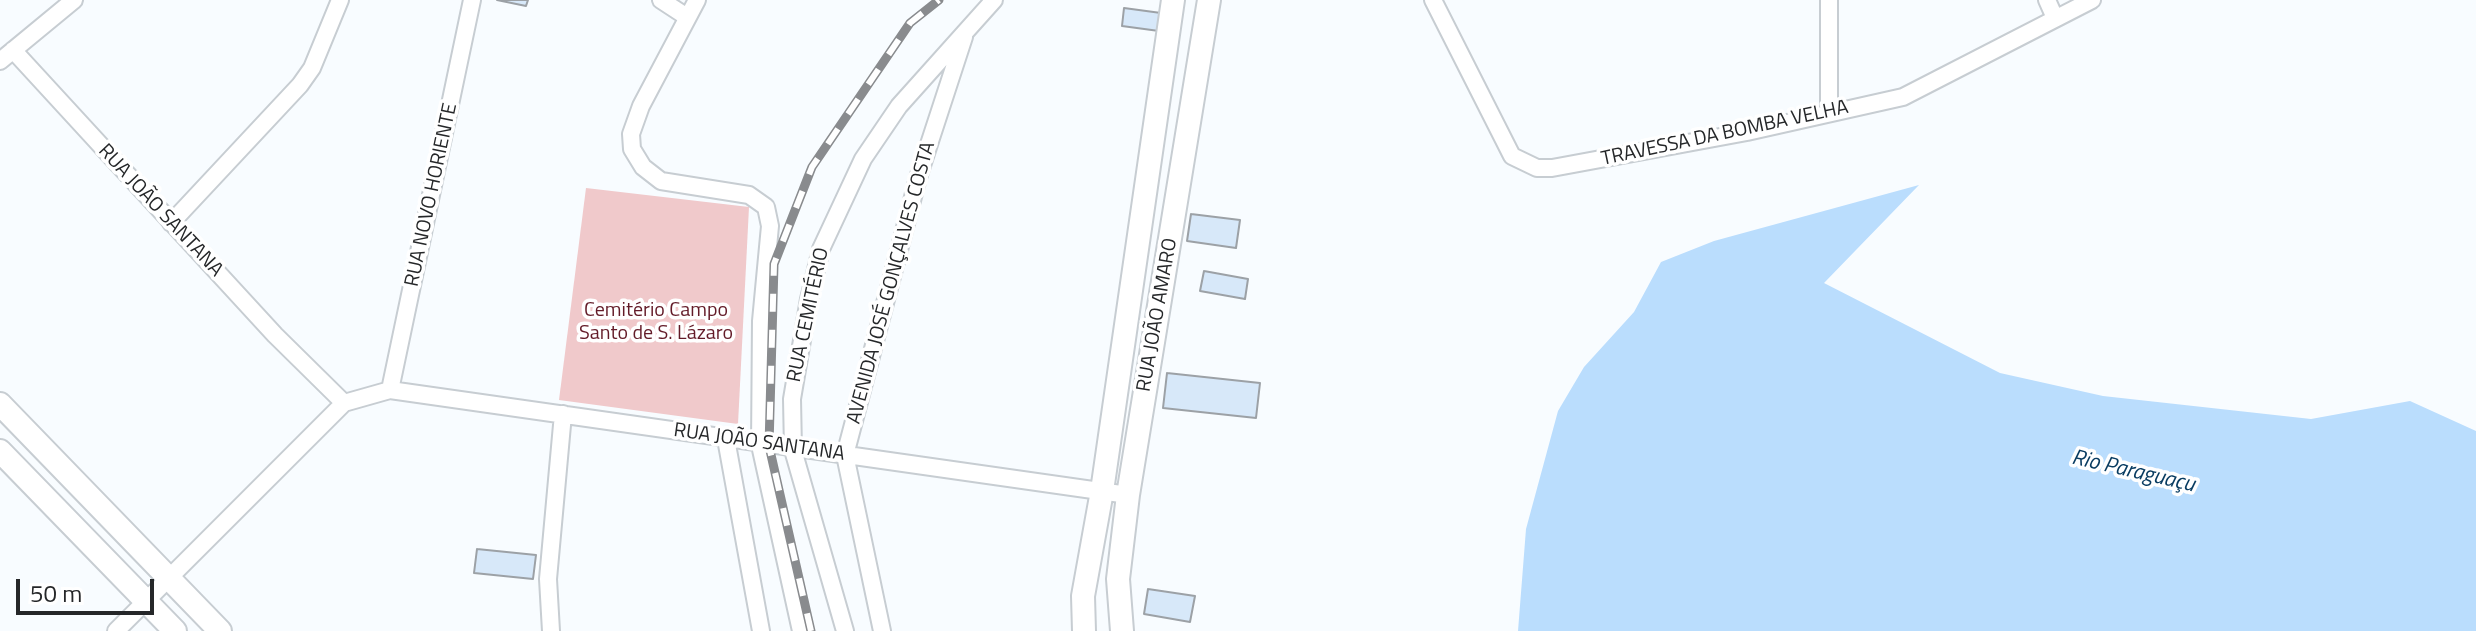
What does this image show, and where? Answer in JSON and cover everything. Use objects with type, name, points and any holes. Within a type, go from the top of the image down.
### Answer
[{"type":"street","points":[[7,55],[74,0]]},
{"type":"street","points":[[171,223],[300,85],[312,68],[340,0]]},
{"type":"street","name":"RUA NOVO HORIENTE","points":[[390,390],[472,0]]},
{"type":"street","points":[[661,0],[687,17],[697,0]]},
{"type":"street","name":"RUA CEMITÉRIO","points":[[845,631],[793,450],[792,399],[821,249],[863,159],[899,106],[994,0]]},
{"type":"street","name":"RUA JOÃO AMARO","points":[[1084,631],[1083,596],[1102,491],[1173,0]]},
{"type":"street","name":"RUA JOÃO AMARO","points":[[1122,631],[1118,579],[1128,495],[1209,0]]},
{"type":"street","name":"TRAVESSA DA BOMBA VELHA","points":[[1433,0],[1512,156],[1537,168],[1583,164],[1903,97],[2092,0]]},
{"type":"street","points":[[1829,0],[1829,113]]},
{"type":"street","points":[[2047,0],[2055,18]]},
{"type":"street","name":"RUA CEMITÉRIO","points":[[687,17],[641,106],[631,134],[632,149],[643,167],[661,181],[749,195],[766,207],[770,226],[761,321],[760,445],[801,631]]},
{"type":"street","name":"AVENIDA JOSÉ GONÇALVES COSTA","points":[[882,631],[845,455],[918,178],[966,31]]},
{"type":"street","name":"RUA JOÃO SANTANA","points":[[7,55],[344,403]]},
{"type":"street","points":[[116,631],[344,403],[390,390]]},
{"type":"street","name":"RUA JOÃO SANTANA","points":[[390,390],[793,450],[1128,495]]},
{"type":"street","points":[[0,404],[220,631]]},
{"type":"street","points":[[551,631],[548,579],[563,414]]},
{"type":"street","points":[[726,439],[761,631]]},
{"type":"street","points":[[0,451],[175,631]]},
{"type":"green space","name":"Cemitério Campo Santo de S. Lázaro","points":[[586,188],[749,207],[738,424],[559,400]]},
{"type":"water","name":"Rio Paraguaçu","points":[[1919,185],[1824,283],[2000,373],[2103,396],[2311,419],[2410,401],[2476,431],[2476,631],[1518,631],[1526,529],[1558,411],[1584,367],[1634,312],[1661,262],[1714,241]]},
{"type":"building","points":[[497,0],[528,0],[526,6]]},
{"type":"building","points":[[1124,8],[1161,13],[1159,31],[1122,26]]},
{"type":"building","points":[[1191,214],[1240,220],[1236,248],[1187,241]]},
{"type":"building","points":[[1204,271],[1248,279],[1245,299],[1200,291]]},
{"type":"building","points":[[1167,373],[1260,383],[1256,418],[1163,408]]},
{"type":"building","points":[[477,549],[536,555],[533,579],[474,573]]},
{"type":"building","points":[[1148,589],[1195,596],[1190,622],[1144,614]]},
{"type":"railway","points":[[811,631],[769,446],[774,264],[812,167],[910,23],[939,0]]}]
